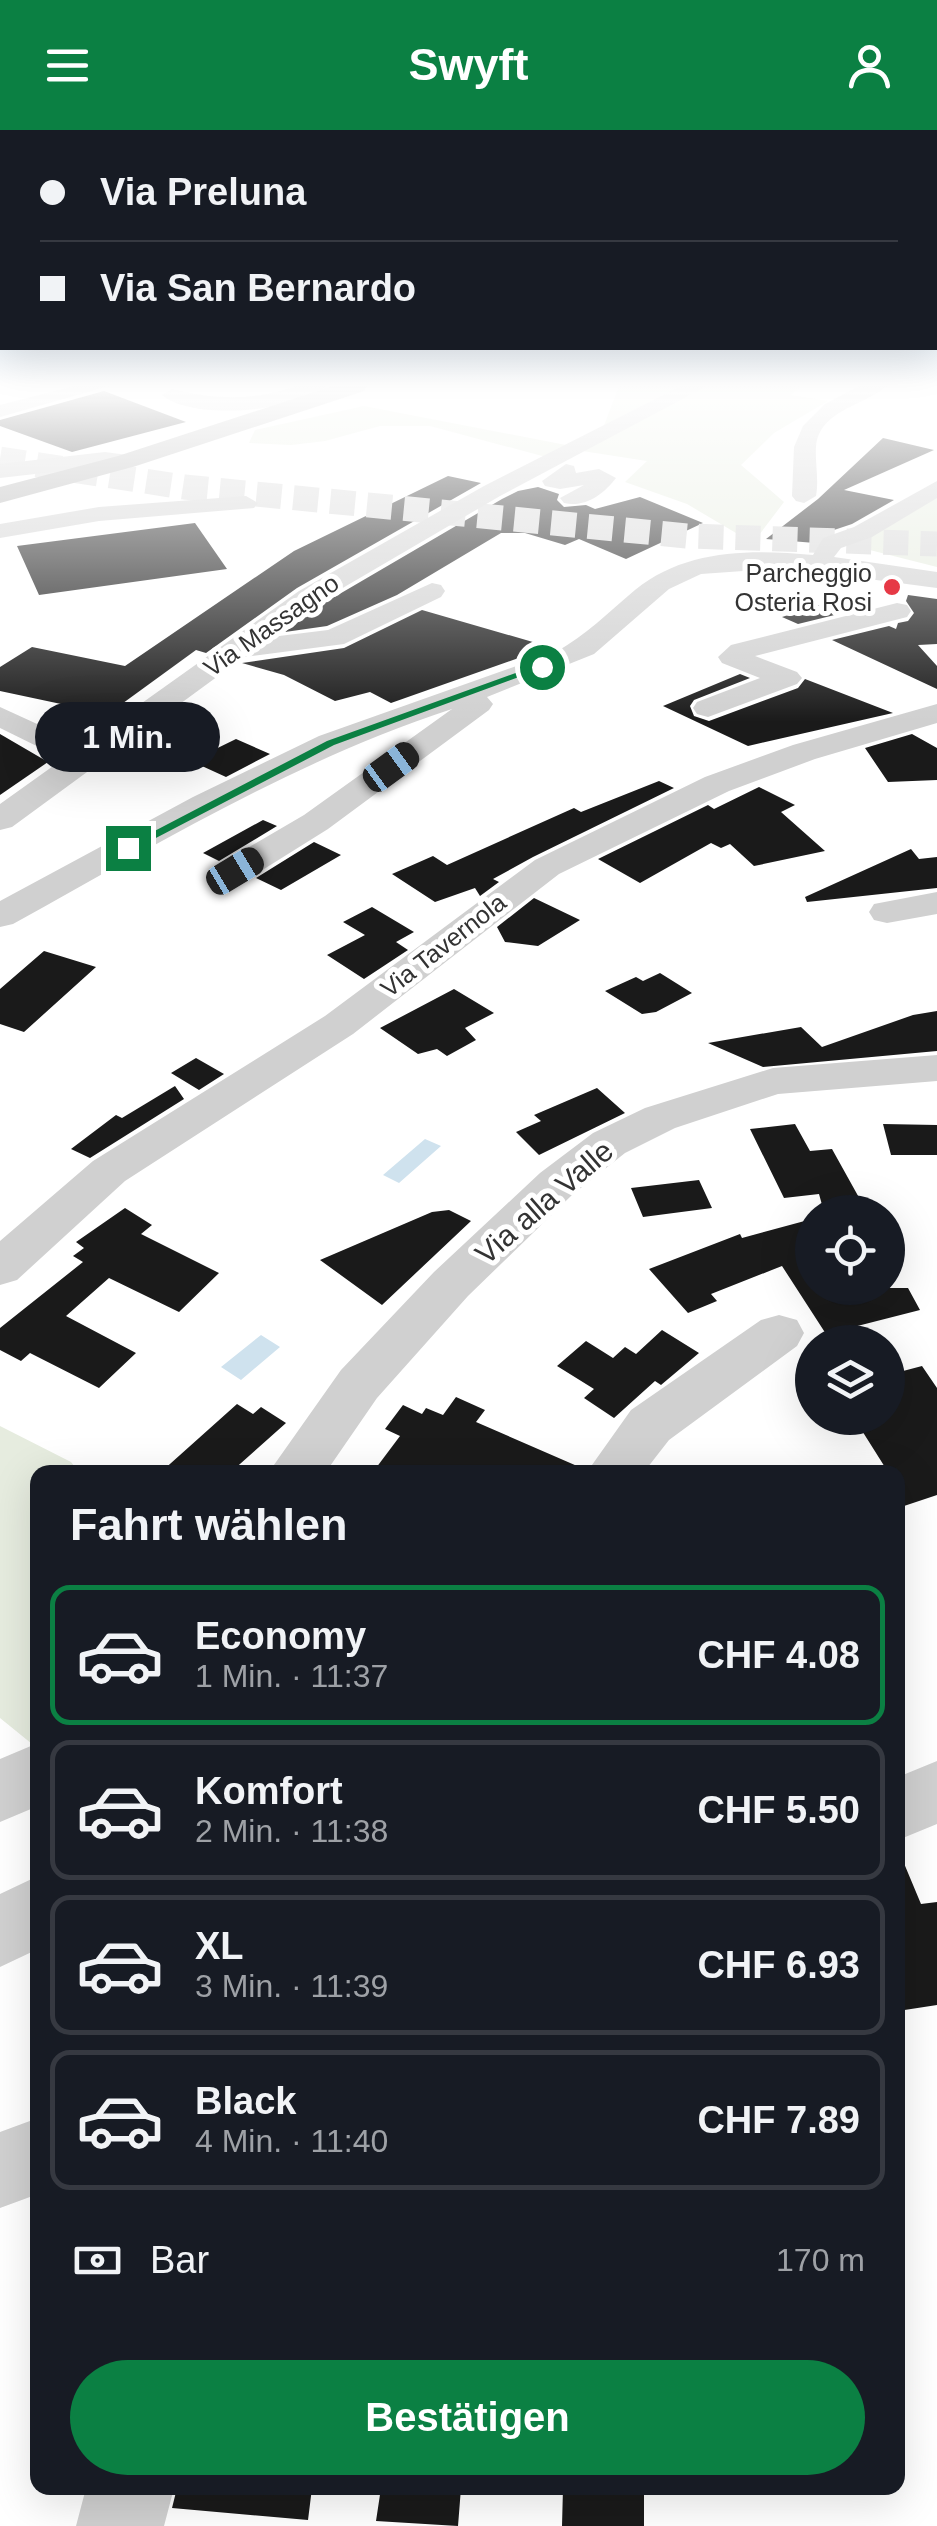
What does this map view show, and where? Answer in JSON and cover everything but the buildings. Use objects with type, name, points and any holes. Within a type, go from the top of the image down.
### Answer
[{"type":"street","points":[[373,557],[354,550],[452,498]]},
{"type":"street","name":"Via Massagno","points":[[0,820],[234,649],[373,557],[484,498]]},
{"type":"street","points":[[708,708],[787,678],[732,657],[741,651],[911,616],[854,588],[833,561],[832,543],[863,532],[920,498]]},
{"type":"street","points":[[0,532],[99,514],[246,503]]},
{"type":"street","points":[[0,930],[4,928],[0,917],[304,755],[361,730],[582,650],[606,634],[658,583],[682,570],[753,560],[833,561],[924,579]]},
{"type":"street","points":[[234,649],[334,638],[432,591]]},
{"type":"street","points":[[235,871],[316,822],[481,702],[488,696],[490,685]]},
{"type":"street","points":[[0,716],[84,758]]},
{"type":"street","name":"Via Tavernola","points":[[0,1268],[108,1172],[340,1025],[547,868],[717,784],[804,752],[933,719]]},
{"type":"street","points":[[888,912],[937,903]]},
{"type":"street","name":"Via alla Valle","points":[[301,1465],[359,1384],[451,1284],[556,1184],[609,1144],[660,1118],[773,1081],[937,1068]]},
{"type":"street","points":[[619,1465],[650,1425],[779,1332]]},
{"type":"street","points":[[0,1791],[30,1777]]},
{"type":"street","points":[[905,1805],[937,1792]]},
{"type":"street","points":[[0,1932],[30,1915]]},
{"type":"street","points":[[0,2170],[30,2159]]},
{"type":"street","points":[[120,2526],[128,2495]]},
{"type":"shaded area","points":[[670,498],[779,498],[784,502],[759,535],[736,533]]},
{"type":"shaded area","points":[[932,498],[937,498],[937,567],[850,545]]},
{"type":"shaded area","points":[[0,1426],[73,1465],[30,1465],[30,1742],[0,1718]]},
{"type":"water","points":[[425,1139],[441,1146],[399,1183],[383,1175]]},
{"type":"water","points":[[261,1335],[280,1347],[241,1380],[221,1367]]},
{"type":"tunnel","points":[[295,498],[687,536],[937,544]]},
{"type":"place","name":"Parcheggio Osteria Rosi","points":[[892,587]]},
{"type":"route","points":[[128,848],[330,743],[542,667]]}]
